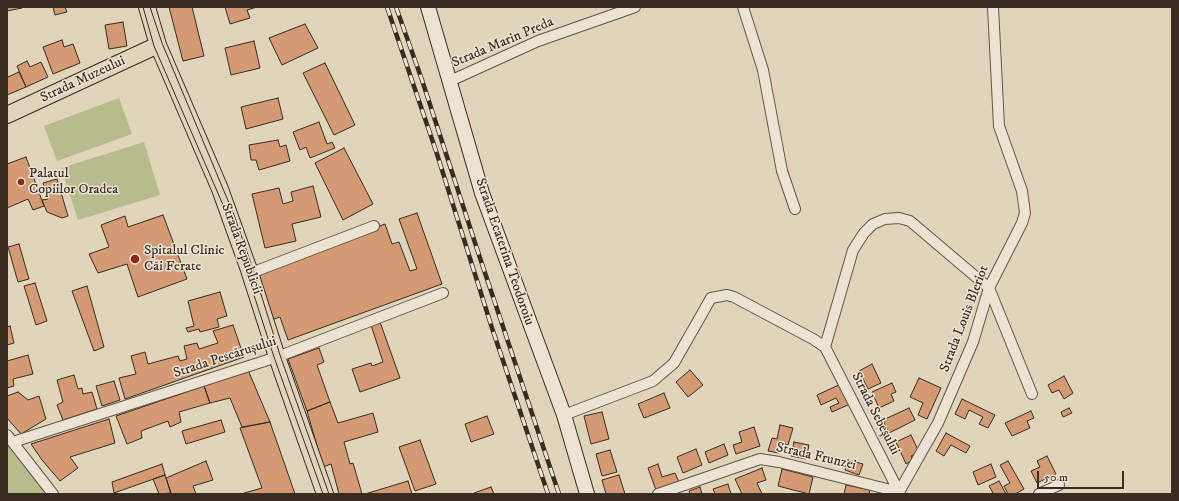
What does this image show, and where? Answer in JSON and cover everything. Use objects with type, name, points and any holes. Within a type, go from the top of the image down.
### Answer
[{"type":"main road","name":"Strada Republicii","points":[[147,7],[158,45],[220,189],[250,273],[277,357],[326,494]]},
{"type":"main road","name":"Strada Ecaterina Teodoroiu","points":[[428,7],[482,193],[564,415],[588,494]]},
{"type":"main road","name":"Strada Muzeului","points":[[7,115],[158,45]]},
{"type":"street","name":"Strada Marin Preda","points":[[450,81],[538,41],[635,7]]},
{"type":"street","points":[[743,7],[763,70],[782,171],[795,209]]},
{"type":"street","name":"Strada Louis Bleriot","points":[[900,493],[938,423],[970,349],[989,288],[1022,223],[1025,213],[1022,191],[999,126],[993,7]]},
{"type":"street","points":[[564,415],[653,381],[674,363],[711,298],[727,295],[734,297],[813,339],[825,347],[853,250],[864,232],[873,224],[885,219],[899,218],[910,221],[989,288],[1032,394]]},
{"type":"street","points":[[250,273],[374,226]]},
{"type":"street","name":"Strada Pescărușului","points":[[10,438],[277,357],[443,293]]},
{"type":"street","name":"Strada Sebeșului","points":[[825,347],[900,493]]},
{"type":"street","points":[[10,438],[53,494]]},
{"type":"street","name":"Strada Frunzei","points":[[658,494],[760,459],[779,462],[900,493]]},
{"type":"street","points":[[1039,494],[1059,485]]},
{"type":"green space","points":[[119,98],[132,134],[57,161],[44,126]]},
{"type":"green space","points":[[144,142],[160,195],[78,220],[61,168]]},
{"type":"green space","points":[[7,435],[54,494],[7,494]]},
{"type":"building","points":[[7,7],[22,7],[22,8],[7,11]]},
{"type":"building","points":[[53,7],[65,7],[67,12],[55,15]]},
{"type":"building","points":[[169,7],[192,7],[204,56],[183,61]]},
{"type":"building","points":[[225,7],[257,7],[247,10],[250,18],[230,24]]},
{"type":"building","points":[[123,22],[127,46],[109,49],[105,25]]},
{"type":"building","points":[[305,24],[318,48],[282,65],[269,38]]},
{"type":"building","points":[[62,40],[64,47],[73,44],[80,63],[53,74],[43,47]]},
{"type":"building","points":[[254,41],[260,68],[231,75],[225,48]]},
{"type":"building","points":[[27,61],[30,67],[41,62],[48,77],[26,87],[17,66]]},
{"type":"building","points":[[325,63],[355,125],[334,135],[303,73]]},
{"type":"building","points":[[19,72],[26,87],[7,95],[7,74],[8,77]]},
{"type":"building","points":[[278,98],[283,119],[246,129],[241,107]]},
{"type":"building","points":[[319,122],[327,144],[332,142],[335,148],[310,158],[306,147],[300,150],[293,132]]},
{"type":"building","points":[[278,140],[280,147],[286,145],[290,161],[259,170],[256,160],[251,160],[249,145]]},
{"type":"building","points":[[344,148],[373,204],[343,220],[315,163]]},
{"type":"building","name":"Palatul Copiilor Oradea","points":[[26,157],[44,206],[33,210],[28,199],[7,208],[7,164]]},
{"type":"building","points":[[57,179],[68,216],[62,218],[47,212],[42,200],[48,199],[43,183]]},
{"type":"building","points":[[313,186],[321,217],[292,224],[296,241],[265,248],[252,194],[279,188],[283,204],[293,201],[291,192]]},
{"type":"building","points":[[417,213],[442,284],[288,340],[280,317],[271,320],[255,274],[326,245],[385,224],[392,244],[399,242],[410,271],[417,269],[399,219]]},
{"type":"building","name":"Spitalul Clinic Căi Ferate","points":[[163,215],[187,279],[138,297],[127,264],[98,273],[89,254],[109,247],[101,225],[125,216],[128,227]]},
{"type":"building","points":[[19,244],[29,279],[18,282],[8,247]]},
{"type":"building","points":[[35,283],[47,321],[36,325],[24,286]]},
{"type":"building","points":[[87,286],[104,347],[94,351],[72,291]]},
{"type":"building","points":[[220,292],[227,316],[217,319],[219,327],[200,332],[199,329],[188,332],[186,328],[194,326],[188,301]]},
{"type":"building","points":[[380,322],[400,378],[360,392],[352,369],[371,363],[372,366],[383,362],[371,325]]},
{"type":"building","points":[[233,325],[244,357],[125,399],[119,378],[136,374],[131,356],[145,352],[148,364],[178,356],[180,361],[187,359],[184,346],[197,343],[199,349],[218,343],[213,331]]},
{"type":"building","points":[[10,326],[14,343],[7,345],[7,327]]},
{"type":"building","points":[[319,348],[324,362],[317,365],[330,402],[307,411],[288,359]]},
{"type":"building","points":[[28,355],[33,374],[13,379],[14,386],[7,388],[7,361]]},
{"type":"building","points":[[872,364],[881,383],[868,389],[859,371]]},
{"type":"building","points":[[248,370],[270,422],[242,427],[230,398],[210,403],[204,386]]},
{"type":"building","points":[[690,370],[703,385],[688,397],[676,382]]},
{"type":"building","points":[[74,375],[78,389],[82,388],[83,394],[92,392],[97,409],[63,420],[57,405],[63,402],[57,380]]},
{"type":"building","points":[[1064,376],[1073,393],[1064,399],[1059,390],[1052,393],[1048,385]]},
{"type":"building","points":[[919,378],[941,388],[927,419],[918,415],[923,403],[910,397]]},
{"type":"building","points":[[114,381],[120,400],[102,406],[96,386]]},
{"type":"building","points":[[892,383],[896,392],[891,394],[894,401],[879,408],[872,392]]},
{"type":"building","points":[[841,384],[850,404],[832,412],[830,407],[839,403],[836,398],[821,405],[817,395]]},
{"type":"building","points":[[204,386],[210,403],[179,412],[181,422],[170,427],[168,421],[141,431],[142,438],[127,444],[116,416]]},
{"type":"building","points":[[18,392],[28,400],[39,396],[46,419],[21,434],[7,418],[7,396]]},
{"type":"building","points":[[664,393],[670,408],[644,418],[638,404]]},
{"type":"building","points":[[962,399],[995,415],[988,428],[979,424],[983,417],[969,410],[965,419],[955,414]]},
{"type":"building","points":[[330,402],[338,423],[373,413],[378,432],[344,442],[350,464],[353,463],[362,494],[339,494],[331,464],[323,467],[307,411]]},
{"type":"building","points":[[909,408],[915,420],[889,433],[883,420]]},
{"type":"building","points":[[1069,408],[1072,413],[1063,417],[1061,412]]},
{"type":"building","points":[[1031,411],[1034,418],[1027,421],[1030,428],[1012,436],[1005,423]]},
{"type":"building","points":[[602,412],[609,439],[591,444],[584,416]]},
{"type":"building","points":[[487,416],[494,434],[471,442],[465,424]]},
{"type":"building","points":[[109,419],[115,443],[70,457],[78,468],[60,481],[42,460],[31,444]]},
{"type":"building","points":[[221,420],[225,432],[186,444],[182,431]]},
{"type":"building","points":[[270,422],[295,494],[241,494],[262,488],[240,428]]},
{"type":"building","points":[[780,425],[793,428],[788,445],[782,443],[779,453],[768,451],[772,438],[777,439]]},
{"type":"building","points":[[754,427],[760,446],[736,454],[733,445],[742,442],[739,432]]},
{"type":"building","points":[[946,433],[970,446],[966,453],[951,445],[944,456],[936,451]]},
{"type":"building","points":[[911,435],[919,452],[911,456],[913,460],[906,464],[896,442]]},
{"type":"building","points":[[420,440],[436,484],[415,491],[399,447]]},
{"type":"building","points":[[794,442],[809,445],[806,459],[791,456]]},
{"type":"building","points":[[724,444],[728,455],[709,463],[705,452]]},
{"type":"building","points":[[696,449],[702,465],[683,473],[677,457]]},
{"type":"building","points":[[610,450],[617,472],[602,476],[596,454]]},
{"type":"building","points":[[1047,456],[1056,474],[1037,483],[1031,471],[1040,467],[1037,461]]},
{"type":"building","points":[[848,460],[863,464],[859,475],[845,470]]},
{"type":"building","points":[[206,461],[213,480],[193,486],[196,494],[171,494],[166,478]]},
{"type":"building","points":[[1008,461],[1024,489],[1015,494],[1008,494],[1004,486],[1010,483],[1000,465]]},
{"type":"building","points":[[162,464],[165,475],[114,493],[112,482]]},
{"type":"building","points":[[658,464],[662,477],[675,473],[679,482],[656,490],[648,468]]},
{"type":"building","points":[[991,464],[996,477],[978,485],[973,472]]},
{"type":"building","points":[[762,468],[766,480],[757,483],[762,494],[742,494],[735,479]]},
{"type":"building","points":[[782,469],[813,477],[809,494],[778,486]]},
{"type":"building","points":[[165,475],[171,493],[159,494],[153,479]]},
{"type":"building","points":[[619,475],[625,494],[606,494],[602,480]]},
{"type":"building","points":[[408,481],[412,494],[365,494]]},
{"type":"building","points":[[999,481],[1006,494],[990,494],[993,493],[989,486]]},
{"type":"building","points":[[728,484],[731,494],[715,494],[713,489]]},
{"type":"building","points":[[846,485],[870,490],[869,494],[844,494]]},
{"type":"building","points":[[491,487],[494,494],[474,494],[474,493]]},
{"type":"building","points":[[700,487],[702,494],[690,494],[689,491]]},
{"type":"tram line","points":[[143,7],[154,46],[230,221],[274,357],[323,494]]},
{"type":"tram line","points":[[150,7],[162,43],[234,215],[254,272],[280,355],[329,494]]},
{"type":"railway","points":[[387,7],[436,151],[492,328],[548,494]]},
{"type":"railway","points":[[396,7],[422,80],[559,494]]},
{"type":"place","name":"Palatul Copiilor Oradea","points":[[21,182]]},
{"type":"place","name":"Spitalul Clinic Căi Ferate","points":[[135,259]]}]
